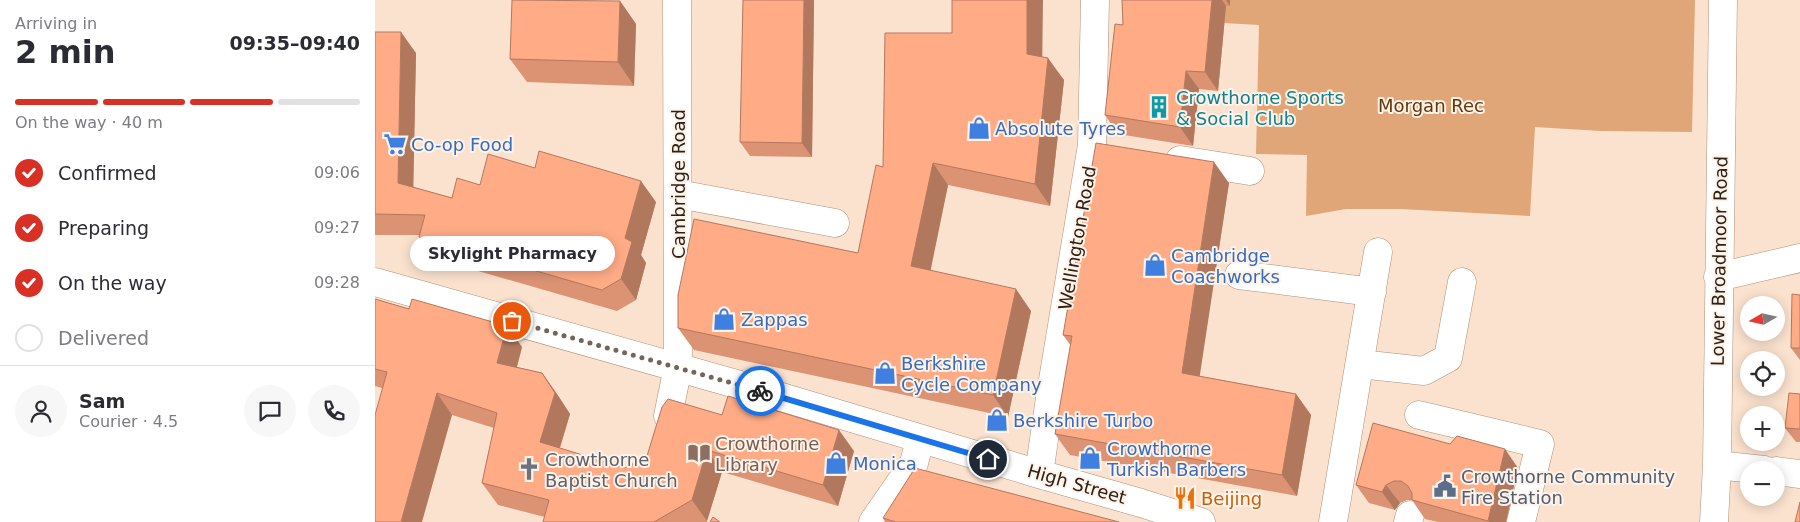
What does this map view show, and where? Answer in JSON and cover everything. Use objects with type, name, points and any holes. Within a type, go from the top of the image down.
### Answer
[{"type":"street","name":"Cambridge Road","points":[[668,416],[678,367],[677,0]]},
{"type":"street","name":"Wellington Road","points":[[1039,474],[1049,398],[1102,147],[1095,0]]},
{"type":"street","name":"Lower Broadmoor Road","points":[[1714,522],[1717,465],[1723,0]]},
{"type":"street","points":[[1151,155],[1250,172]]},
{"type":"street","points":[[678,194],[835,223]]},
{"type":"street","points":[[1333,522],[1378,252]]},
{"type":"street","points":[[1718,277],[1800,258]]},
{"type":"street","points":[[1239,275],[1372,292]]},
{"type":"street","name":"High Street","points":[[375,282],[678,367],[1201,522]]},
{"type":"street","points":[[1360,364],[1424,371],[1448,358],[1462,282]]},
{"type":"street","points":[[1419,415],[1541,444],[1521,522]]},
{"type":"street","points":[[873,522],[914,463],[921,439]]},
{"type":"street","points":[[1717,465],[1740,467]]},
{"type":"street","points":[[1785,472],[1800,474]]},
{"type":"green space","name":"Morgan Rec","points":[[1225,0],[1695,0],[1692,132],[1601,131],[1535,127],[1530,216],[1401,209],[1346,209],[1306,216],[1307,155],[1256,154],[1259,25],[1224,23]]},
{"type":"building","points":[[512,0],[620,1],[618,62],[510,59]]},
{"type":"building","points":[[743,0],[804,0],[802,143],[740,142]]},
{"type":"building","points":[[952,0],[1027,0],[1027,54],[1048,58],[1035,184],[933,163],[911,266],[1016,289],[993,395],[678,328],[678,295],[694,219],[858,253],[876,165],[883,167],[885,33],[952,33]]},
{"type":"building","points":[[1122,0],[1212,0],[1205,72],[1186,71],[1180,127],[1105,115],[1115,24],[1123,25]]},
{"type":"building","points":[[375,32],[401,32],[398,183],[452,198],[457,178],[480,185],[488,154],[535,168],[539,151],[641,181],[625,238],[632,242],[621,279],[602,290],[419,237],[425,215],[375,214]]},
{"type":"building","points":[[1096,143],[1214,162],[1182,373],[1296,394],[1282,475],[1055,434],[1072,336],[1063,335]]},
{"type":"building","points":[[1792,294],[1800,295],[1800,348],[1791,348]]},
{"type":"building","points":[[375,299],[409,309],[412,299],[507,326],[497,363],[542,373],[555,393],[540,442],[625,468],[647,456],[662,407],[668,399],[722,415],[728,396],[839,430],[823,485],[707,450],[692,500],[654,522],[543,522],[549,500],[482,483],[497,413],[437,393],[401,522],[375,522],[375,415],[387,372],[375,369]]},
{"type":"building","points":[[1789,393],[1800,394],[1800,429],[1785,428]]},
{"type":"building","name":"Crowthorne Community Fire Station","points":[[1373,423],[1450,444],[1457,436],[1505,449],[1488,521],[1412,500],[1412,493],[1408,486],[1401,481],[1394,481],[1386,485],[1382,492],[1356,485]]},
{"type":"building","points":[[915,468],[1119,522],[896,522],[883,518]]},
{"type":"building","points":[[1800,502],[1800,522],[1795,522]]},
{"type":"building","points":[[713,517],[720,522],[710,522]]},
{"type":"way so far","points":[[512,321],[760,391]]},
{"type":"place","name":"Crowthorne Sports & Social Club","points":[[1159,107]]},
{"type":"place","name":"Absolute Tyres","points":[[979,128]]},
{"type":"place","name":"Co-op Food","points":[[395,144]]},
{"type":"place","name":"Cambridge Coachworks","points":[[1155,265]]},
{"type":"place","name":"Zappas","points":[[724,319]]},
{"type":"place","name":"Skylight Pharmacy","points":[[512,321]]},
{"type":"place","name":"Berkshire Cycle Company","points":[[885,373]]},
{"type":"place","name":"Berkshire Turbo","points":[[997,420]]},
{"type":"place","name":"Crowthorne Library","points":[[699,453]]},
{"type":"place","name":"Crowthorne Turkish Barbers","points":[[1090,458]]},
{"type":"place","name":"Monica","points":[[836,463]]},
{"type":"place","name":"Crowthorne Baptist Church","points":[[529,469]]},
{"type":"place","name":"Crowthorne Community Fire Station","points":[[1445,486]]},
{"type":"place","name":"Beijing","points":[[1185,498]]},
{"type":"route","points":[[760,391],[988,459]]}]
